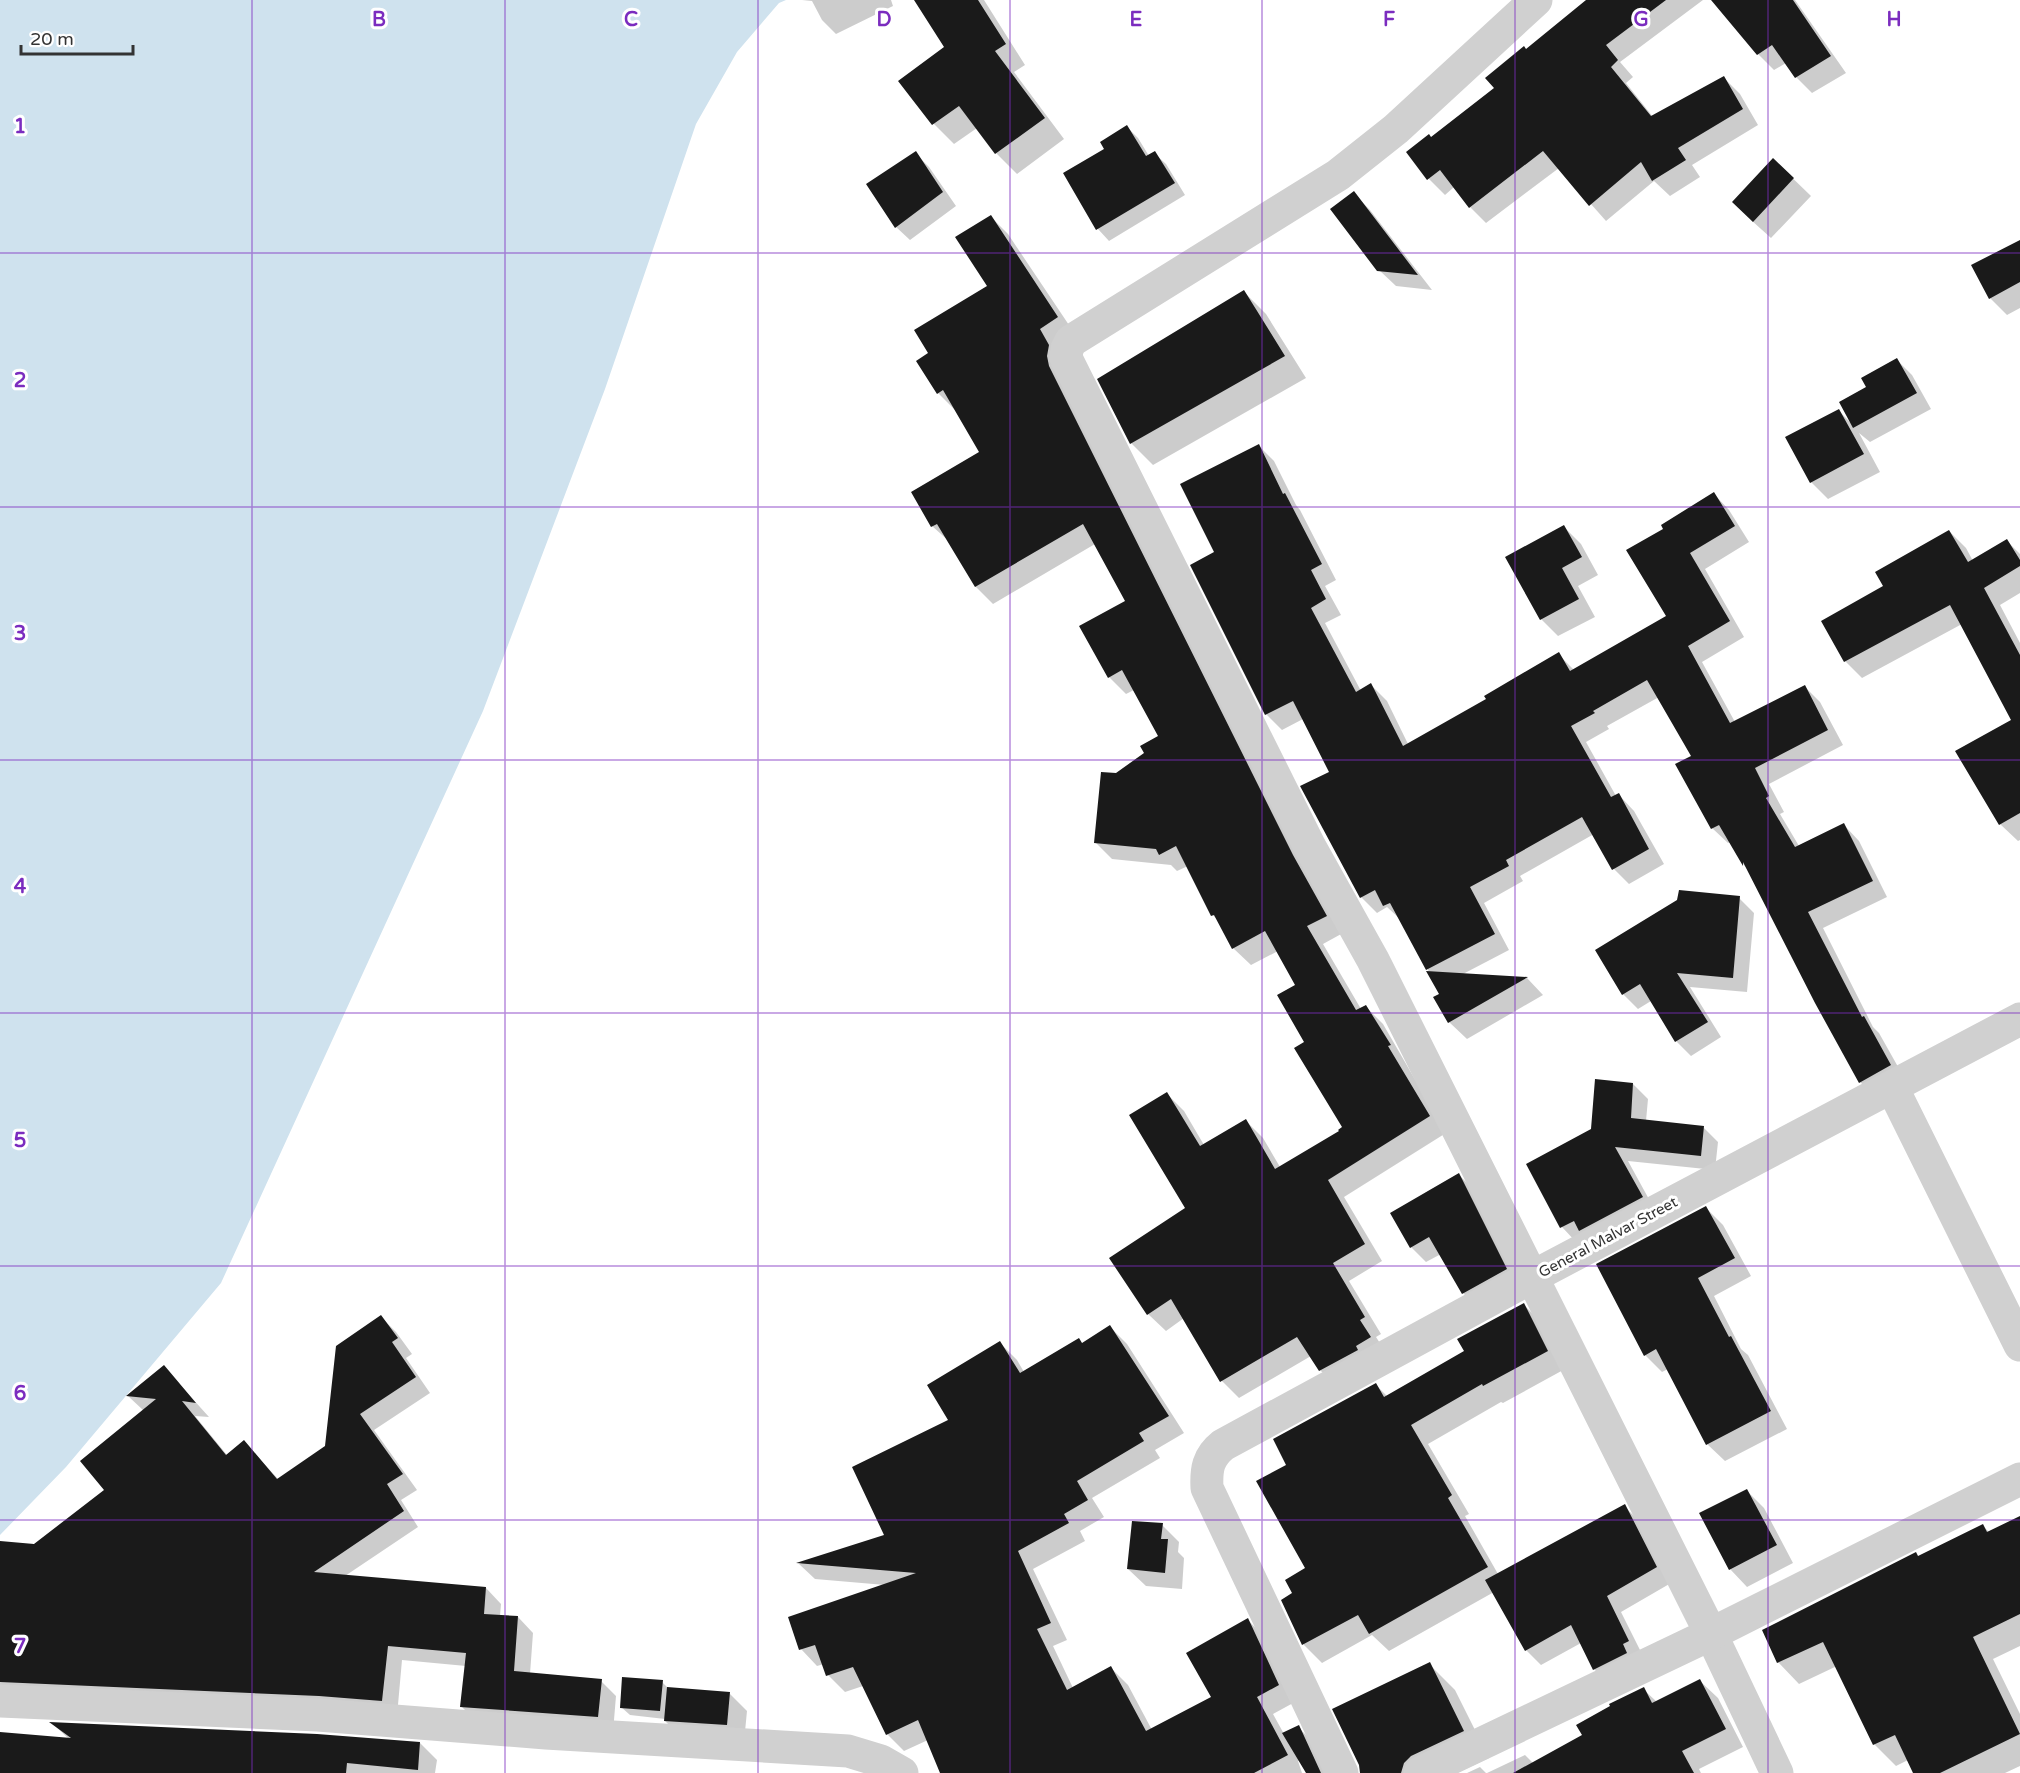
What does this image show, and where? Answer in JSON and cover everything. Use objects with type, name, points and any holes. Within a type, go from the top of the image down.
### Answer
[{"type":"street","points":[[1536,0],[1396,129],[1338,175],[1071,341],[1066,358],[1310,846],[1373,960],[1711,1634],[1777,1773]]},
{"type":"street","name":"General Malvar Street","points":[[1342,1773],[1207,1488],[1206,1467],[1214,1453],[1223,1445],[1532,1277],[2020,1019]]},
{"type":"street","points":[[1892,1087],[2020,1345]]},
{"type":"street","points":[[1420,1773],[1711,1634],[2020,1479]]},
{"type":"street","points":[[0,1701],[318,1714],[546,1733],[848,1751],[881,1761],[902,1773]]},
{"type":"water","points":[[0,0],[786,0],[779,3],[737,52],[696,124],[605,389],[483,711],[221,1283],[66,1467],[0,1535]]},
{"type":"building","points":[[914,0],[978,0],[1006,44],[995,51],[1045,118],[995,154],[959,106],[932,125],[898,81],[944,47]]},
{"type":"building","points":[[1586,0],[1666,0],[1606,45],[1618,60],[1611,67],[1651,116],[1724,76],[1743,109],[1678,148],[1686,160],[1652,181],[1641,162],[1589,206],[1543,151],[1469,208],[1440,170],[1427,180],[1406,152],[1429,134],[1431,137],[1494,88],[1485,78],[1524,46],[1526,49]]},
{"type":"building","points":[[1711,0],[1793,0],[1831,56],[1795,78],[1772,45],[1757,55]]},
{"type":"building","points":[[1127,125],[1146,156],[1155,151],[1175,183],[1096,230],[1063,173],[1104,149],[1100,142]]},
{"type":"building","points":[[916,151],[943,192],[895,228],[866,184]]},
{"type":"building","points":[[1773,158],[1794,178],[1753,222],[1732,202]]},
{"type":"building","points":[[1354,191],[1418,275],[1377,271],[1330,209]]},
{"type":"building","points":[[991,215],[1058,317],[1040,329],[1049,345],[1047,356],[1049,366],[1293,855],[1327,916],[1307,926],[1356,1010],[1366,1005],[1430,1116],[1328,1180],[1365,1244],[1333,1263],[1365,1317],[1360,1320],[1371,1337],[1356,1346],[1358,1350],[1319,1371],[1297,1337],[1220,1382],[1171,1299],[1147,1315],[1109,1258],[1185,1208],[1129,1115],[1167,1092],[1200,1146],[1246,1119],[1275,1169],[1342,1127],[1294,1048],[1304,1042],[1277,995],[1295,985],[1265,931],[1232,949],[1214,915],[1211,916],[1176,846],[1159,855],[1156,849],[1094,843],[1101,772],[1116,773],[1144,753],[1140,746],[1158,736],[1122,670],[1108,678],[1079,626],[1125,601],[1083,524],[975,587],[937,524],[931,527],[911,492],[979,452],[943,390],[937,394],[916,361],[928,353],[914,330],[987,286],[955,237]]},
{"type":"building","points":[[2020,240],[2020,282],[1989,299],[1971,265]]},
{"type":"building","points":[[1244,290],[1285,356],[1130,444],[1097,379]]},
{"type":"building","points":[[1897,358],[1917,393],[1853,428],[1839,402],[1866,387],[1861,378]]},
{"type":"building","points":[[1839,409],[1864,454],[1810,483],[1785,437]]},
{"type":"building","points":[[1259,444],[1283,494],[1285,493],[1322,564],[1311,570],[1326,599],[1311,608],[1356,692],[1371,683],[1403,746],[1486,699],[1484,696],[1559,652],[1570,671],[1666,616],[1626,550],[1663,529],[1661,525],[1714,492],[1735,526],[1690,553],[1730,621],[1688,646],[1730,723],[1805,685],[1828,730],[1755,768],[1769,796],[1766,798],[1795,847],[1844,823],[1873,881],[1808,912],[1862,1017],[1864,1016],[1891,1065],[1859,1083],[1743,862],[1743,866],[1719,825],[1711,829],[1675,764],[1691,756],[1647,680],[1571,726],[1611,797],[1619,793],[1649,849],[1612,870],[1582,817],[1506,860],[1509,866],[1470,887],[1495,934],[1426,970],[1390,903],[1383,906],[1375,890],[1360,898],[1300,786],[1329,772],[1293,701],[1265,715],[1190,565],[1214,552],[1180,484]]},
{"type":"building","points":[[1564,525],[1582,557],[1562,568],[1579,599],[1540,620],[1505,557]]},
{"type":"building","points":[[1949,530],[1968,562],[2007,539],[2020,560],[2020,566],[1984,588],[2020,655],[2020,813],[1999,825],[1955,751],[2011,720],[1950,605],[1844,662],[1821,621],[1883,586],[1875,572]]},
{"type":"building","points":[[1679,890],[1740,896],[1733,978],[1677,973],[1708,1022],[1675,1042],[1640,984],[1622,995],[1595,950],[1677,900]]},
{"type":"building","points":[[1426,971],[1528,977],[1448,1023],[1433,997],[1439,994]]},
{"type":"building","points":[[1595,1079],[1633,1083],[1631,1118],[1704,1126],[1701,1156],[1615,1147],[1643,1197],[1579,1231],[1574,1221],[1560,1228],[1526,1164],[1591,1129]]},
{"type":"building","points":[[1459,1173],[1507,1269],[1462,1294],[1429,1237],[1410,1248],[1390,1213]]},
{"type":"building","points":[[1706,1206],[1735,1258],[1698,1278],[1771,1411],[1706,1445],[1656,1349],[1644,1356],[1596,1264]]},
{"type":"building","points":[[1524,1303],[1548,1351],[1483,1386],[1482,1384],[1411,1425],[1452,1495],[1448,1498],[1488,1567],[1369,1634],[1358,1615],[1302,1645],[1281,1600],[1292,1593],[1285,1580],[1305,1568],[1256,1481],[1286,1465],[1273,1439],[1376,1383],[1384,1397],[1464,1351],[1457,1339]]},
{"type":"building","points":[[381,1315],[398,1338],[392,1342],[416,1377],[360,1414],[403,1474],[387,1484],[404,1511],[314,1572],[486,1587],[484,1614],[518,1616],[514,1671],[602,1679],[598,1717],[460,1707],[466,1653],[388,1646],[382,1701],[319,1696],[0,1682],[0,1541],[34,1544],[104,1490],[80,1461],[156,1399],[126,1396],[164,1365],[196,1403],[182,1401],[226,1455],[244,1440],[277,1479],[325,1446],[336,1346]]},
{"type":"building","points":[[1110,1325],[1169,1416],[1139,1433],[1144,1441],[1077,1481],[1088,1500],[1064,1514],[1069,1523],[1018,1551],[1051,1623],[1037,1629],[1067,1690],[1111,1666],[1146,1731],[1211,1697],[1186,1653],[1248,1618],[1279,1685],[1257,1697],[1288,1755],[1254,1773],[940,1773],[918,1720],[886,1735],[853,1667],[826,1676],[815,1645],[799,1650],[788,1617],[916,1573],[796,1563],[884,1535],[852,1467],[948,1420],[927,1385],[1000,1341],[1020,1373],[1079,1338],[1082,1343]]},
{"type":"building","points":[[1747,1489],[1777,1545],[1729,1570],[1699,1513]]},
{"type":"building","points":[[1625,1504],[1657,1567],[1607,1596],[1629,1641],[1623,1644],[1627,1653],[1593,1670],[1571,1625],[1525,1651],[1485,1580]]},
{"type":"building","points":[[2020,1516],[2020,1614],[1973,1637],[2020,1734],[1940,1773],[1913,1773],[1895,1735],[1873,1745],[1823,1642],[1777,1663],[1762,1630],[1916,1552],[1918,1556],[1983,1524],[1987,1532]]},
{"type":"building","points":[[1132,1521],[1163,1523],[1161,1539],[1168,1539],[1165,1573],[1127,1569]]},
{"type":"building","points":[[1430,1662],[1464,1731],[1411,1756],[1404,1763],[1401,1773],[1360,1773],[1359,1765],[1332,1709]]},
{"type":"building","points":[[622,1677],[663,1680],[660,1711],[620,1708]]},
{"type":"building","points":[[1700,1679],[1726,1729],[1682,1751],[1694,1773],[1513,1773],[1582,1735],[1576,1725],[1610,1706],[1609,1704],[1644,1687],[1652,1703]]},
{"type":"building","points":[[667,1687],[730,1692],[727,1725],[664,1721]]},
{"type":"building","points":[[49,1722],[317,1734],[420,1742],[418,1770],[347,1763],[346,1773],[0,1773],[0,1732],[71,1738]]},
{"type":"building","points":[[1299,1725],[1321,1773],[1306,1773],[1282,1733]]}]
